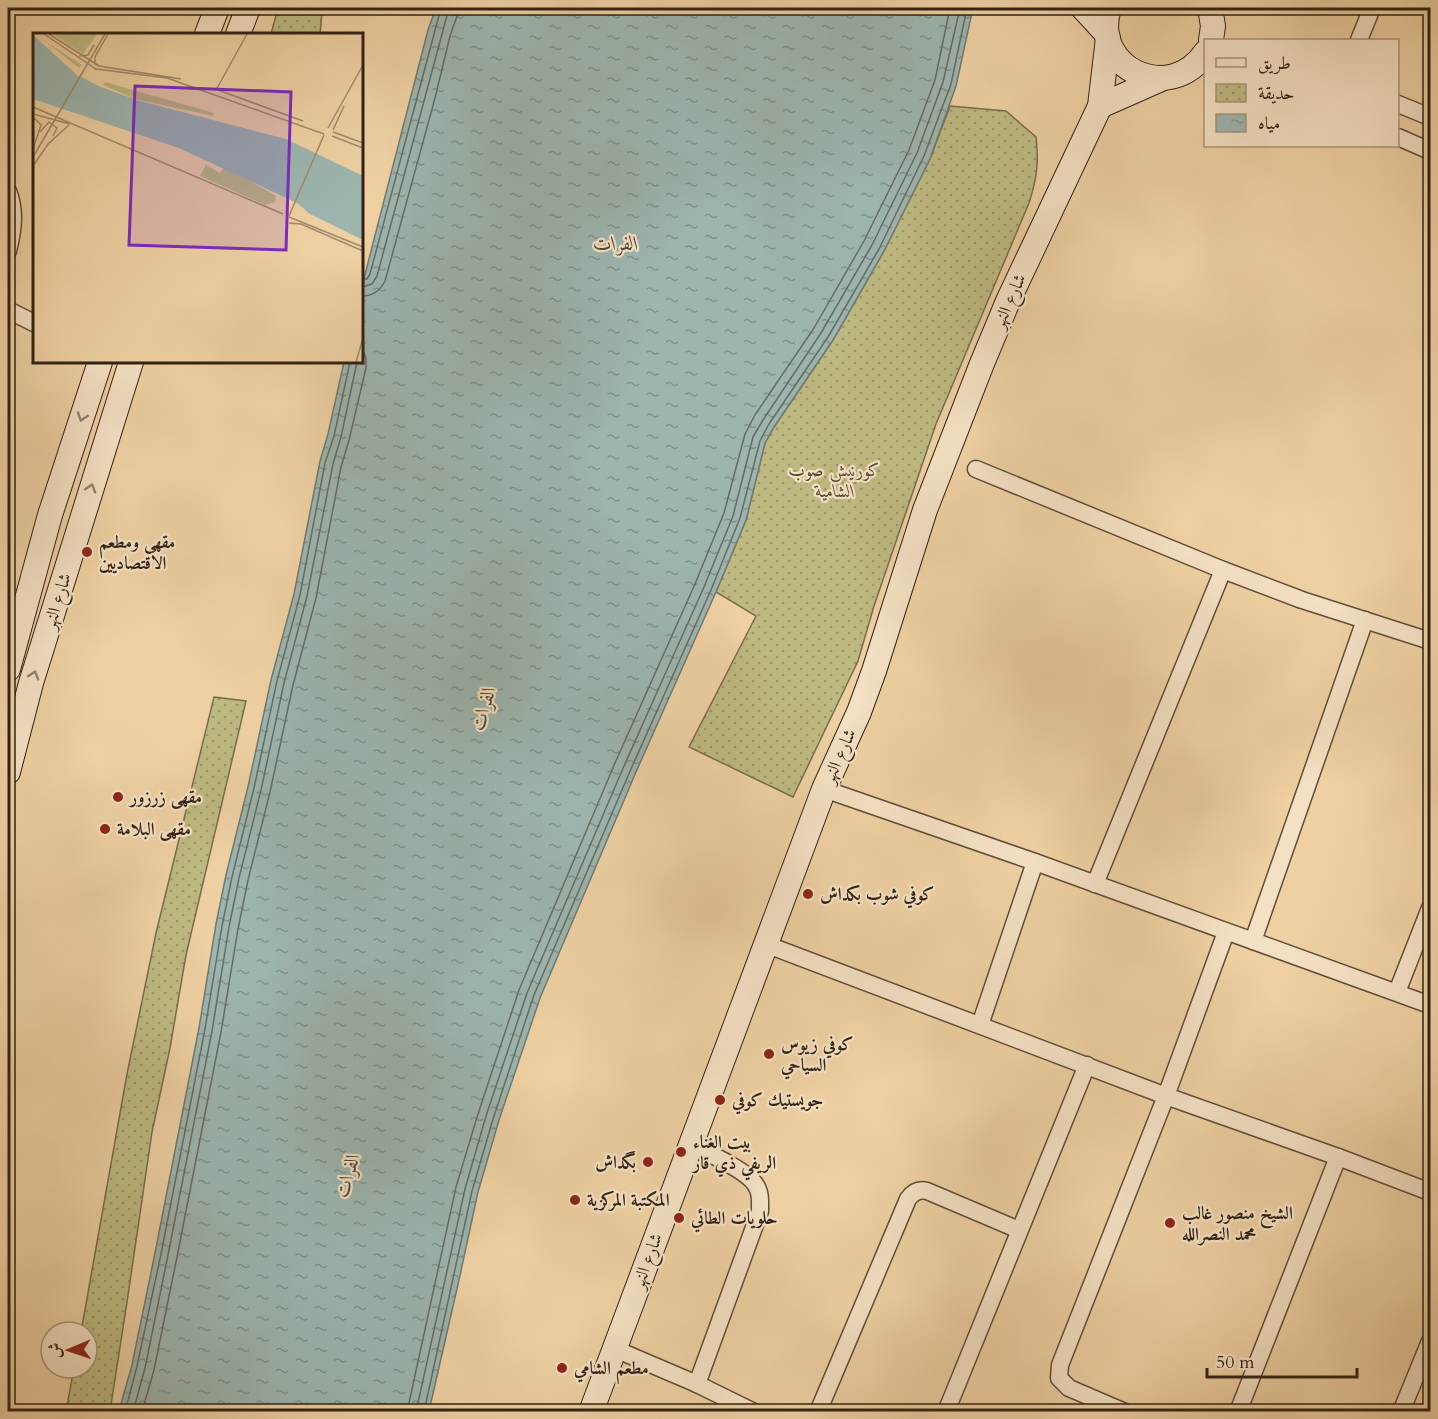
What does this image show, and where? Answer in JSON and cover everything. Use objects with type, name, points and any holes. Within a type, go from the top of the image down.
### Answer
[{"type":"main road","points":[[207,33],[217,8]]},
{"type":"main road","points":[[238,33],[248,8]]},
{"type":"main road","points":[[1083,8],[1107,36],[1117,57],[1128,67],[1140,75],[1161,78]]},
{"type":"main road","name":"شارع النهر","points":[[591,1412],[824,789],[846,743],[870,681],[925,510],[976,377],[1013,290],[1100,106],[1109,8]]},
{"type":"main road","points":[[1210,8],[1213,26],[1211,39]]},
{"type":"main road","points":[[1100,106],[1161,78],[1181,74],[1204,54]]},
{"type":"main road","name":"شارع النهر","points":[[8,669],[50,515],[100,363]]},
{"type":"main road","name":"شارع النهر","points":[[8,772],[31,683],[131,363]]},
{"type":"street","points":[[1359,39],[1372,8]]},
{"type":"street","points":[[1399,104],[1431,117]]},
{"type":"street","points":[[1399,137],[1431,151]]},
{"type":"street","points":[[8,191],[13,216],[8,251]]},
{"type":"street","points":[[8,310],[33,322]]},
{"type":"street","points":[[976,469],[1302,600],[1431,641]]},
{"type":"street","points":[[1095,884],[1223,570]]},
{"type":"street","points":[[1253,941],[1365,620]]},
{"type":"street","points":[[824,789],[1035,862],[1431,1005]]},
{"type":"street","points":[[980,1025],[1035,862]]},
{"type":"street","points":[[1397,993],[1431,908]]},
{"type":"street","points":[[1125,1412],[1069,1388],[1059,1378],[1060,1365],[1166,1096],[1226,932]]},
{"type":"street","points":[[765,944],[1166,1096],[1431,1192]]},
{"type":"street","points":[[946,1412],[1087,1065]]},
{"type":"street","points":[[690,1144],[742,1172],[755,1182],[760,1195],[760,1211],[697,1384]]},
{"type":"street","points":[[1238,1412],[1338,1157]]},
{"type":"street","points":[[818,1412],[911,1194],[921,1190],[927,1191],[1019,1230]]},
{"type":"street","points":[[1401,1412],[1431,1341]]},
{"type":"street","points":[[615,1349],[697,1384],[753,1412]]},
{"type":"green space","points":[[278,8],[313,8],[322,13],[320,33],[271,33]]},
{"type":"green space","name":"كورنيش صوب الشامية","points":[[950,106],[1006,111],[1036,137],[1037,170],[1034,186],[1029,203],[936,424],[874,606],[858,661],[793,797],[689,747],[756,616],[716,592],[746,520],[765,443],[833,340],[884,251],[930,159]]},
{"type":"green space","points":[[214,697],[246,701],[186,955],[170,1048],[152,1132],[110,1411],[66,1411],[72,1380],[99,1380],[99,1320],[83,1320],[127,1074],[156,933]]},
{"type":"water","name":"الفرات","points":[[436,8],[973,8],[956,86],[930,159],[884,251],[833,340],[765,443],[746,520],[540,998],[499,1120],[478,1192],[429,1411],[119,1411],[132,1365],[155,1253],[226,875],[271,680],[294,594],[320,461],[344,363],[363,363],[363,282],[428,30]]},
{"type":"place","name":"مقهى ومطعم الاقتصاديين","points":[[87,552]]},
{"type":"place","name":"مقهى زرزور","points":[[118,797]]},
{"type":"place","name":"مقهى البلامة","points":[[105,829]]},
{"type":"place","name":"كوفي شوب بكداش","points":[[808,894]]},
{"type":"place","name":"كوفي زيوس السياحي","points":[[769,1054]]},
{"type":"place","name":"جويستيك كوفي","points":[[720,1100]]},
{"type":"place","name":"بيت الغناء الريفي ذي قار","points":[[681,1152]]},
{"type":"place","name":"بگداش","points":[[648,1162]]},
{"type":"place","name":"المكتبة المركزية","points":[[575,1200]]},
{"type":"place","name":"حلويات الطائي","points":[[679,1218]]},
{"type":"place","name":"الشيخ منصور غالب محمد النصرالله","points":[[1170,1223]]},
{"type":"place","name":"مطعم الشامي","points":[[562,1368]]}]
